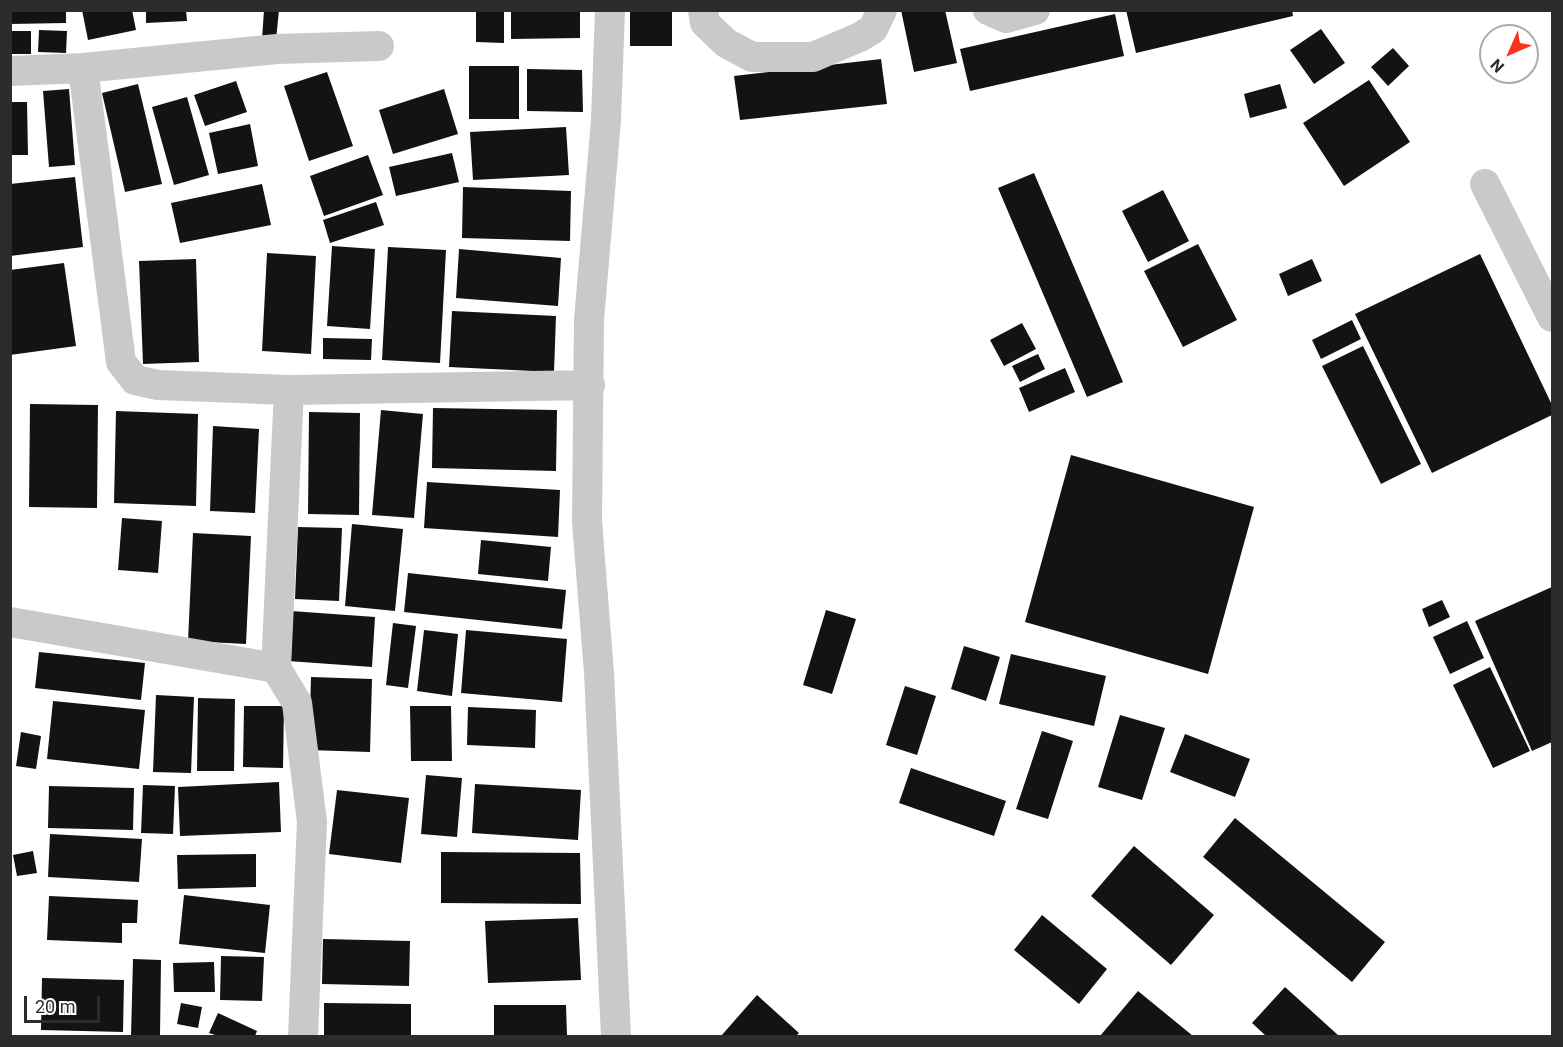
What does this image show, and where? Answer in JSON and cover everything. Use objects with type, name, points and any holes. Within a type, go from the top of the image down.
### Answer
[{"type":"street","points":[[610,10],[606,120],[589,320],[587,521],[599,673],[616,1036]]},
{"type":"street","points":[[703,10],[705,23],[726,43],[752,57],[813,57],[873,29],[882,10]]},
{"type":"street","points":[[988,10],[1006,18],[1035,10]]},
{"type":"street","points":[[10,71],[83,68],[276,49],[380,46]]},
{"type":"street","points":[[83,68],[121,362],[135,380],[158,385],[289,390],[590,385]]},
{"type":"street","points":[[1485,184],[1552,317]]},
{"type":"street","points":[[289,390],[276,668],[297,703],[312,822],[303,1036]]},
{"type":"street","points":[[10,622],[276,668]]},
{"type":"building","points":[[10,10],[66,10],[66,23],[10,24]]},
{"type":"building","points":[[82,10],[132,10],[136,30],[88,40]]},
{"type":"building","points":[[146,10],[186,10],[187,21],[146,23]]},
{"type":"building","points":[[264,10],[279,10],[276,40],[262,39]]},
{"type":"building","points":[[476,10],[504,10],[504,43],[476,42]]},
{"type":"building","points":[[511,10],[580,10],[580,38],[511,39]]},
{"type":"building","points":[[630,10],[672,10],[672,46],[630,46]]},
{"type":"building","points":[[901,10],[945,10],[957,63],[914,72]]},
{"type":"building","points":[[1126,10],[1292,10],[1293,16],[1136,53]]},
{"type":"building","points":[[1115,14],[1124,56],[970,91],[960,49]]},
{"type":"building","points":[[1321,29],[1345,63],[1314,84],[1290,50]]},
{"type":"building","points":[[39,30],[67,31],[66,53],[38,52]]},
{"type":"building","points":[[10,31],[31,31],[31,54],[10,54]]},
{"type":"building","points":[[1393,48],[1409,66],[1388,86],[1371,67]]},
{"type":"building","points":[[881,59],[887,104],[740,120],[734,76]]},
{"type":"building","points":[[469,66],[519,66],[519,119],[469,119]]},
{"type":"building","points":[[527,69],[582,70],[583,112],[527,111]]},
{"type":"building","points":[[327,72],[353,146],[309,161],[284,86]]},
{"type":"building","points":[[1369,80],[1410,142],[1344,186],[1303,123]]},
{"type":"building","points":[[236,81],[247,112],[205,126],[194,95]]},
{"type":"building","points":[[138,84],[162,184],[125,192],[102,93]]},
{"type":"building","points":[[1280,84],[1287,108],[1250,118],[1244,94]]},
{"type":"building","points":[[69,89],[75,165],[49,167],[43,91]]},
{"type":"building","points":[[444,89],[458,134],[393,154],[379,110]]},
{"type":"building","points":[[187,97],[209,175],[174,185],[152,107]]},
{"type":"building","points":[[10,102],[27,102],[28,155],[10,155]]},
{"type":"building","points":[[250,124],[258,166],[218,174],[209,133]]},
{"type":"building","points":[[566,127],[569,175],[473,180],[470,132]]},
{"type":"building","points":[[452,153],[459,182],[396,196],[389,167]]},
{"type":"building","points":[[368,155],[383,195],[324,216],[310,176]]},
{"type":"building","points":[[1034,173],[1123,382],[1087,397],[998,188]]},
{"type":"building","points":[[75,177],[83,247],[10,256],[10,184]]},
{"type":"building","points":[[262,184],[271,225],[180,243],[171,203]]},
{"type":"building","points":[[463,187],[571,191],[570,241],[462,238]]},
{"type":"building","points":[[1163,190],[1189,241],[1148,262],[1122,211]]},
{"type":"building","points":[[376,202],[384,225],[330,243],[323,220]]},
{"type":"building","points":[[1198,244],[1237,320],[1183,347],[1144,271]]},
{"type":"building","points":[[332,246],[375,249],[370,329],[327,326]]},
{"type":"building","points":[[388,247],[446,250],[440,363],[382,360]]},
{"type":"building","points":[[459,249],[561,258],[558,306],[456,298]]},
{"type":"building","points":[[267,253],[316,256],[311,354],[262,351]]},
{"type":"building","points":[[1480,254],[1552,405],[1552,415],[1432,473],[1355,314]]},
{"type":"building","points":[[196,259],[199,362],[143,364],[139,261]]},
{"type":"building","points":[[1312,259],[1322,281],[1288,296],[1279,274]]},
{"type":"building","points":[[64,263],[76,346],[10,355],[10,270]]},
{"type":"building","points":[[452,311],[556,316],[554,372],[449,367]]},
{"type":"building","points":[[1352,320],[1361,339],[1321,359],[1312,340]]},
{"type":"building","points":[[1022,323],[1036,349],[1004,366],[990,340]]},
{"type":"building","points":[[323,338],[372,339],[371,360],[323,359]]},
{"type":"building","points":[[1363,346],[1421,464],[1381,484],[1322,366]]},
{"type":"building","points":[[1038,354],[1045,369],[1020,382],[1012,366]]},
{"type":"building","points":[[1065,368],[1075,392],[1029,412],[1019,388]]},
{"type":"building","points":[[30,404],[98,405],[97,508],[29,507]]},
{"type":"building","points":[[433,408],[557,410],[556,471],[432,468]]},
{"type":"building","points":[[381,410],[423,414],[414,518],[372,515]]},
{"type":"building","points":[[116,411],[198,414],[196,506],[114,503]]},
{"type":"building","points":[[309,412],[360,413],[359,515],[308,514]]},
{"type":"building","points":[[213,426],[259,429],[255,513],[210,511]]},
{"type":"building","points":[[1071,455],[1254,507],[1208,674],[1025,622]]},
{"type":"building","points":[[427,482],[560,490],[558,537],[424,528]]},
{"type":"building","points":[[122,518],[162,521],[158,573],[118,570]]},
{"type":"building","points":[[352,524],[403,529],[395,611],[345,606]]},
{"type":"building","points":[[298,527],[342,528],[339,601],[295,599]]},
{"type":"building","points":[[193,533],[251,536],[246,644],[188,641]]},
{"type":"building","points":[[481,540],[551,547],[548,581],[478,574]]},
{"type":"building","points":[[408,573],[566,590],[562,629],[404,612]]},
{"type":"building","points":[[1552,587],[1552,742],[1532,751],[1475,621]]},
{"type":"building","points":[[1442,600],[1450,617],[1429,627],[1422,609]]},
{"type":"building","points":[[826,610],[856,619],[832,694],[803,685]]},
{"type":"building","points":[[291,611],[375,617],[372,667],[288,661]]},
{"type":"building","points":[[1467,621],[1484,658],[1450,674],[1433,637]]},
{"type":"building","points":[[393,623],[416,626],[408,688],[386,685]]},
{"type":"building","points":[[424,630],[458,634],[452,696],[417,691]]},
{"type":"building","points":[[466,630],[567,639],[562,702],[461,693]]},
{"type":"building","points":[[964,646],[1000,657],[986,701],[951,689]]},
{"type":"building","points":[[39,652],[145,663],[141,700],[35,688]]},
{"type":"building","points":[[1011,654],[1106,676],[1094,726],[999,704]]},
{"type":"building","points":[[1490,667],[1530,751],[1493,768],[1453,685]]},
{"type":"building","points":[[311,677],[372,679],[370,752],[309,750]]},
{"type":"building","points":[[905,686],[936,696],[917,755],[886,745]]},
{"type":"building","points":[[156,695],[194,697],[191,773],[153,772]]},
{"type":"building","points":[[198,698],[235,699],[234,771],[197,771]]},
{"type":"building","points":[[53,701],[145,710],[139,769],[47,759]]},
{"type":"building","points":[[244,706],[284,706],[283,768],[243,767]]},
{"type":"building","points":[[410,706],[451,706],[452,761],[411,761]]},
{"type":"building","points":[[468,707],[536,710],[535,748],[467,745]]},
{"type":"building","points":[[1120,715],[1165,728],[1142,800],[1098,787]]},
{"type":"building","points":[[1042,731],[1073,741],[1048,819],[1016,809]]},
{"type":"building","points":[[21,732],[41,736],[36,769],[16,766]]},
{"type":"building","points":[[1185,734],[1250,759],[1235,797],[1170,772]]},
{"type":"building","points":[[911,768],[1006,801],[994,836],[899,803]]},
{"type":"building","points":[[426,775],[462,778],[457,837],[421,834]]},
{"type":"building","points":[[279,782],[281,832],[180,836],[178,787]]},
{"type":"building","points":[[475,784],[581,790],[578,840],[472,833]]},
{"type":"building","points":[[143,785],[175,786],[173,834],[141,833]]},
{"type":"building","points":[[49,786],[134,788],[133,830],[48,828]]},
{"type":"building","points":[[337,790],[409,798],[401,863],[329,854]]},
{"type":"building","points":[[1235,818],[1385,942],[1352,982],[1203,857]]},
{"type":"building","points":[[50,834],[142,839],[139,882],[48,877]]},
{"type":"building","points":[[1134,846],[1214,915],[1171,965],[1091,896]]},
{"type":"building","points":[[33,851],[37,873],[17,876],[13,855]]},
{"type":"building","points":[[441,852],[580,853],[581,904],[441,903]]},
{"type":"building","points":[[256,854],[256,887],[178,889],[177,855]]},
{"type":"building","points":[[184,895],[270,905],[265,953],[179,944]]},
{"type":"building","points":[[49,896],[138,900],[137,923],[122,923],[122,943],[47,940]]},
{"type":"building","points":[[1042,915],[1107,969],[1079,1004],[1014,950]]},
{"type":"building","points":[[578,918],[581,980],[488,983],[485,921]]},
{"type":"building","points":[[323,939],[410,941],[409,986],[322,984]]},
{"type":"building","points":[[221,956],[264,957],[262,1001],[220,1000]]},
{"type":"building","points":[[133,959],[161,960],[160,1036],[131,1036]]},
{"type":"building","points":[[214,962],[215,992],[174,992],[173,963]]},
{"type":"building","points":[[42,978],[124,980],[123,1032],[41,1030]]},
{"type":"building","points":[[1285,987],[1339,1036],[1266,1036],[1252,1023]]},
{"type":"building","points":[[1138,991],[1193,1036],[1100,1036]]},
{"type":"building","points":[[757,995],[799,1033],[796,1036],[721,1036]]},
{"type":"building","points":[[181,1003],[202,1007],[198,1028],[177,1024]]},
{"type":"building","points":[[324,1003],[411,1004],[411,1036],[324,1036]]},
{"type":"building","points":[[494,1005],[566,1005],[567,1036],[494,1036]]},
{"type":"building","points":[[218,1013],[257,1031],[255,1036],[218,1036],[209,1033]]}]
